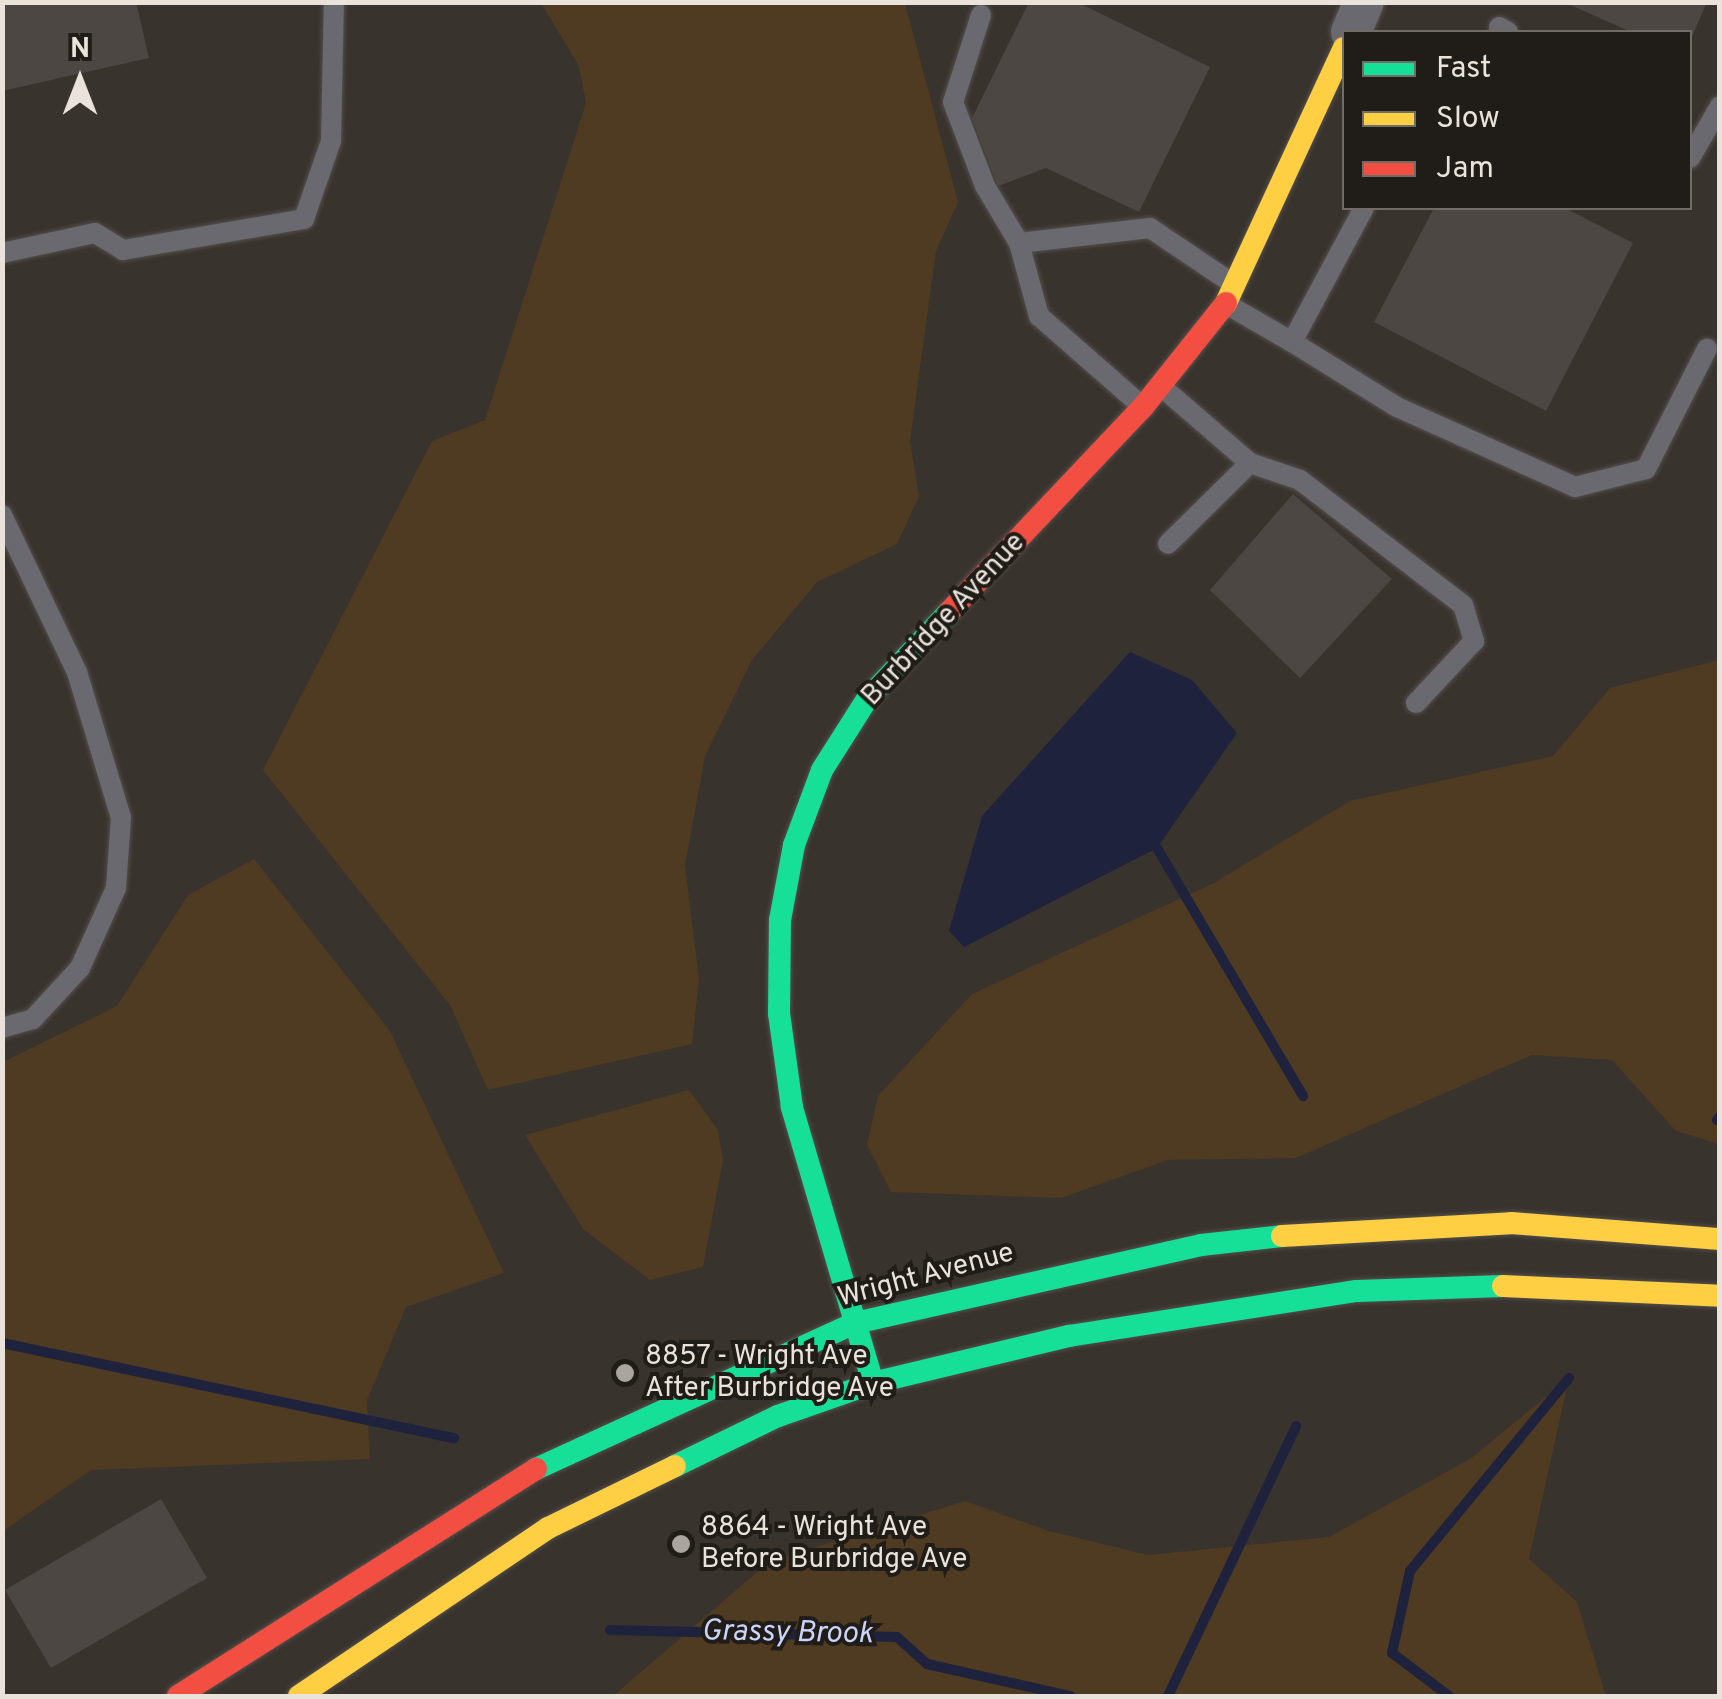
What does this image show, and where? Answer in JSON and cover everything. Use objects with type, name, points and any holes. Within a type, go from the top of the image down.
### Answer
[{"type":"main road","name":"Burbridge Avenue","points":[[873,1384],[792,1106],[779,1013],[780,920],[794,845],[822,770],[867,700],[1143,407],[1231,295],[1342,52]]},
{"type":"main road","name":"Wright Avenue","points":[[178,1696],[534,1470],[854,1324],[1200,1245],[1362,1228],[1511,1223],[1720,1239]]},
{"type":"main road","points":[[299,1696],[548,1528],[778,1416],[873,1384],[1105,1329],[1357,1290],[1557,1286],[1720,1296]]},
{"type":"street","points":[[1352,30],[1364,2]]},
{"type":"lane","points":[[2,252],[95,233],[123,250],[304,219],[331,140],[334,2]]},
{"type":"lane","points":[[980,15],[953,102],[985,186],[1019,243],[1039,316],[1143,407]]},
{"type":"lane","points":[[1692,155],[1720,106]]},
{"type":"lane","points":[[1292,342],[1363,210]]},
{"type":"lane","points":[[1019,243],[1150,228],[1292,342],[1397,407],[1574,487],[1646,469],[1707,349]]},
{"type":"lane","points":[[1161,386],[1250,463],[1300,480],[1464,605],[1474,641],[1416,704]]},
{"type":"lane","points":[[1168,544],[1250,463]]},
{"type":"lane","points":[[2,515],[76,672],[121,818],[116,888],[80,968],[33,1019],[2,1028]]},
{"type":"shaded area","points":[[541,3],[905,3],[958,202],[936,251],[910,441],[919,496],[897,544],[817,582],[752,660],[705,756],[685,865],[699,979],[692,1044],[488,1090],[450,1005],[263,770],[432,441],[485,420],[586,103],[579,66]]},
{"type":"shaded area","points":[[1719,660],[1719,1144],[1676,1131],[1612,1060],[1532,1055],[1296,1158],[1168,1160],[1061,1198],[891,1192],[867,1145],[878,1096],[972,994],[1212,884],[1350,801],[1553,756],[1610,688]]},
{"type":"shaded area","points":[[254,859],[390,1031],[504,1273],[406,1307],[367,1400],[370,1459],[91,1470],[3,1531],[3,1062],[117,1006],[188,895]]},
{"type":"shaded area","points":[[689,1090],[718,1130],[723,1160],[703,1267],[650,1280],[583,1229],[525,1135]]},
{"type":"shaded area","points":[[1569,1378],[1529,1559],[1577,1602],[1606,1696],[613,1696],[770,1561],[965,1501],[1049,1531],[1148,1555],[1329,1537],[1470,1459]]},
{"type":"water","points":[[1130,652],[1192,680],[1237,733],[1157,848],[964,947],[949,931],[982,816]]},
{"type":"building","points":[[2,2],[136,2],[149,58],[2,91]]},
{"type":"building","points":[[1029,2],[1077,2],[1210,67],[1139,212],[1046,168],[998,186],[972,118]]},
{"type":"building","points":[[1564,2],[1707,2],[1692,36],[1692,30],[1627,30]]},
{"type":"building","points":[[1433,210],[1569,210],[1633,243],[1546,411],[1374,322]]},
{"type":"building","points":[[1293,494],[1392,579],[1300,678],[1210,590]]},
{"type":"building","points":[[161,1499],[207,1578],[51,1668],[5,1590]]},
{"type":"waterway","points":[[1157,848],[1303,1096]]},
{"type":"waterway","points":[[1717,1120],[1720,1116]]},
{"type":"waterway","name":"Grassy Brook","points":[[2,1343],[454,1438]]},
{"type":"waterway","points":[[1449,1696],[1392,1653],[1410,1571],[1569,1378]]},
{"type":"waterway","points":[[1168,1696],[1296,1426]]},
{"type":"waterway","name":"Grassy Brook","points":[[610,1630],[897,1637],[927,1664],[1070,1696]]},
{"type":"traffic: fast","points":[[873,1383],[792,1107],[779,1013],[780,920],[794,845],[822,770],[867,699],[949,612]]},
{"type":"traffic: fast","points":[[536,1469],[855,1323],[1201,1245],[1282,1236]]},
{"type":"traffic: fast","points":[[675,1466],[778,1416],[873,1383],[1069,1336],[1357,1291],[1503,1286]]},
{"type":"traffic: slow","points":[[1226,303],[1342,52]]},
{"type":"traffic: slow","points":[[1282,1236],[1511,1223],[1720,1239]]},
{"type":"traffic: slow","points":[[1503,1286],[1720,1296]]},
{"type":"traffic: slow","points":[[299,1696],[548,1528],[675,1466]]},
{"type":"traffic: jam","points":[[949,612],[1143,407],[1226,303]]},
{"type":"traffic: jam","points":[[178,1696],[536,1469]]},
{"type":"place","name":"8857 - Wright Ave After Burbridge Ave","points":[[625,1373]]},
{"type":"place","name":"8864 - Wright Ave Before Burbridge Ave","points":[[681,1544]]}]
